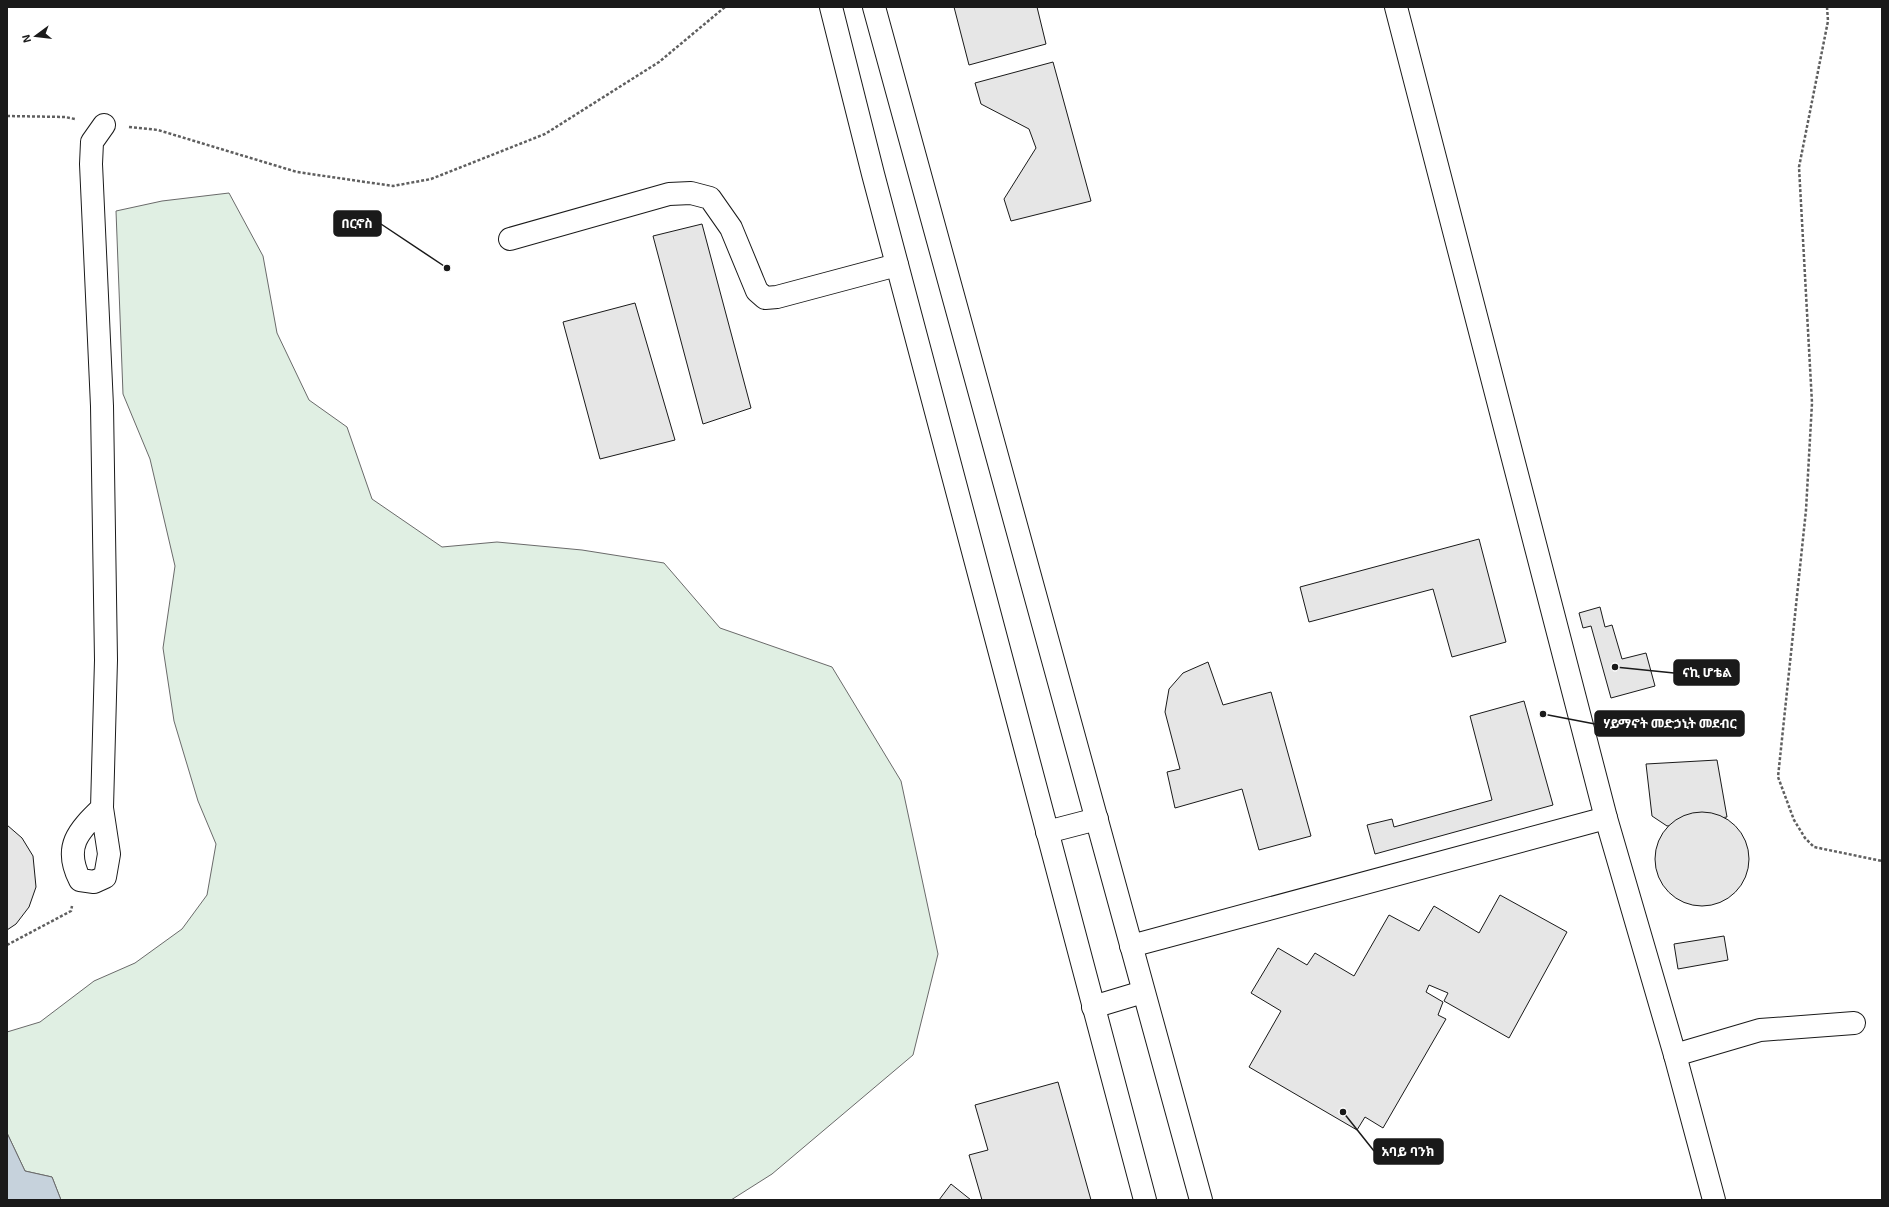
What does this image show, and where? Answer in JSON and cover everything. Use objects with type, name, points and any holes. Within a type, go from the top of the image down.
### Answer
[{"type":"main road","points":[[831,7],[897,265],[1145,1200]]},
{"type":"main road","points":[[874,7],[1201,1200]]},
{"type":"main road","points":[[1396,7],[1606,818],[1675,1055],[1714,1200]]},
{"type":"main road","points":[[102,808],[84,826],[72,848],[73,868],[80,880],[94,882],[105,877],[108,854],[102,808],[106,660],[102,406],[91,164],[92,142],[104,125]]},
{"type":"main road","points":[[510,239],[669,194],[691,193],[710,198],[731,228],[757,291],[765,298],[777,297],[897,265]]},
{"type":"main road","points":[[1131,946],[1606,818]]},
{"type":"main road","points":[[1047,832],[1097,819]]},
{"type":"main road","points":[[1093,1007],[1143,992]]},
{"type":"main road","points":[[1675,1055],[1760,1030],[1854,1023]]},
{"type":"path","points":[[7,116],[65,117],[104,125],[158,130],[297,172],[393,186],[424,181],[545,134],[659,62],[725,7]]},
{"type":"path","points":[[1827,7],[1828,21],[1799,167],[1812,403],[1806,510],[1778,777],[1794,820],[1805,838],[1814,847],[1882,861]]},
{"type":"path","points":[[7,945],[71,911],[80,880]]},
{"type":"green space","points":[[229,193],[263,256],[277,333],[309,400],[347,427],[372,499],[442,547],[497,542],[582,550],[664,563],[720,628],[832,667],[901,781],[938,954],[913,1055],[772,1174],[731,1200],[61,1200],[52,1177],[25,1171],[7,1133],[7,1032],[40,1022],[94,981],[135,963],[182,929],[207,895],[216,844],[198,801],[174,721],[163,648],[175,566],[150,459],[123,394],[116,211],[162,201]]},
{"type":"shaded area","points":[[7,1133],[25,1171],[52,1177],[61,1200],[7,1200]]},
{"type":"building","points":[[954,7],[1037,7],[1046,44],[969,65]]},
{"type":"building","points":[[1053,62],[1091,201],[1011,221],[1004,199],[1036,148],[1029,129],[981,104],[975,83]]},
{"type":"building","points":[[702,224],[751,408],[703,424],[653,236]]},
{"type":"building","points":[[635,303],[675,440],[600,459],[563,322]]},
{"type":"building","points":[[1479,539],[1506,642],[1452,657],[1433,589],[1309,622],[1300,587]]},
{"type":"building","points":[[1600,607],[1605,627],[1612,625],[1622,659],[1646,653],[1655,686],[1611,698],[1591,626],[1583,628],[1579,613]]},
{"type":"building","points":[[1208,662],[1223,705],[1271,692],[1311,836],[1259,850],[1242,789],[1175,808],[1167,772],[1180,769],[1165,712],[1169,689],[1183,673]]},
{"type":"building","points":[[1524,701],[1553,805],[1375,854],[1367,825],[1392,819],[1394,827],[1492,800],[1470,716]]},
{"type":"building","points":[[1717,760],[1727,817],[1667,826],[1652,816],[1646,764]]},
{"type":"building","points":[[1702,812],[1720,815],[1735,826],[1746,841],[1749,859],[1746,877],[1735,892],[1720,903],[1702,906],[1684,903],[1669,892],[1658,877],[1655,859],[1658,841],[1669,826],[1684,815]]},
{"type":"building","points":[[7,825],[22,838],[33,856],[36,887],[29,907],[16,924],[7,930]]},
{"type":"building","points":[[1500,895],[1567,932],[1509,1038],[1444,1001],[1448,993],[1429,985],[1426,992],[1443,1002],[1438,1015],[1446,1019],[1383,1128],[1365,1117],[1357,1130],[1249,1067],[1281,1011],[1251,993],[1278,948],[1307,965],[1315,953],[1354,976],[1389,915],[1419,931],[1434,906],[1479,933]]},
{"type":"building","points":[[1724,936],[1728,960],[1678,969],[1674,944]]},
{"type":"building","points":[[1058,1082],[1091,1200],[982,1200],[969,1155],[988,1150],[975,1105]]},
{"type":"building","points":[[951,1184],[971,1200],[939,1200]]},
{"type":"place","name":"በርኖስ","points":[[447,268]]},
{"type":"place","name":"ናኪ ሆቴል","points":[[1615,667]]},
{"type":"place","name":"ሃይማኖት መድኃኒት መደብር","points":[[1543,714]]},
{"type":"place","name":"አባይ ባንክ","points":[[1343,1112]]}]
